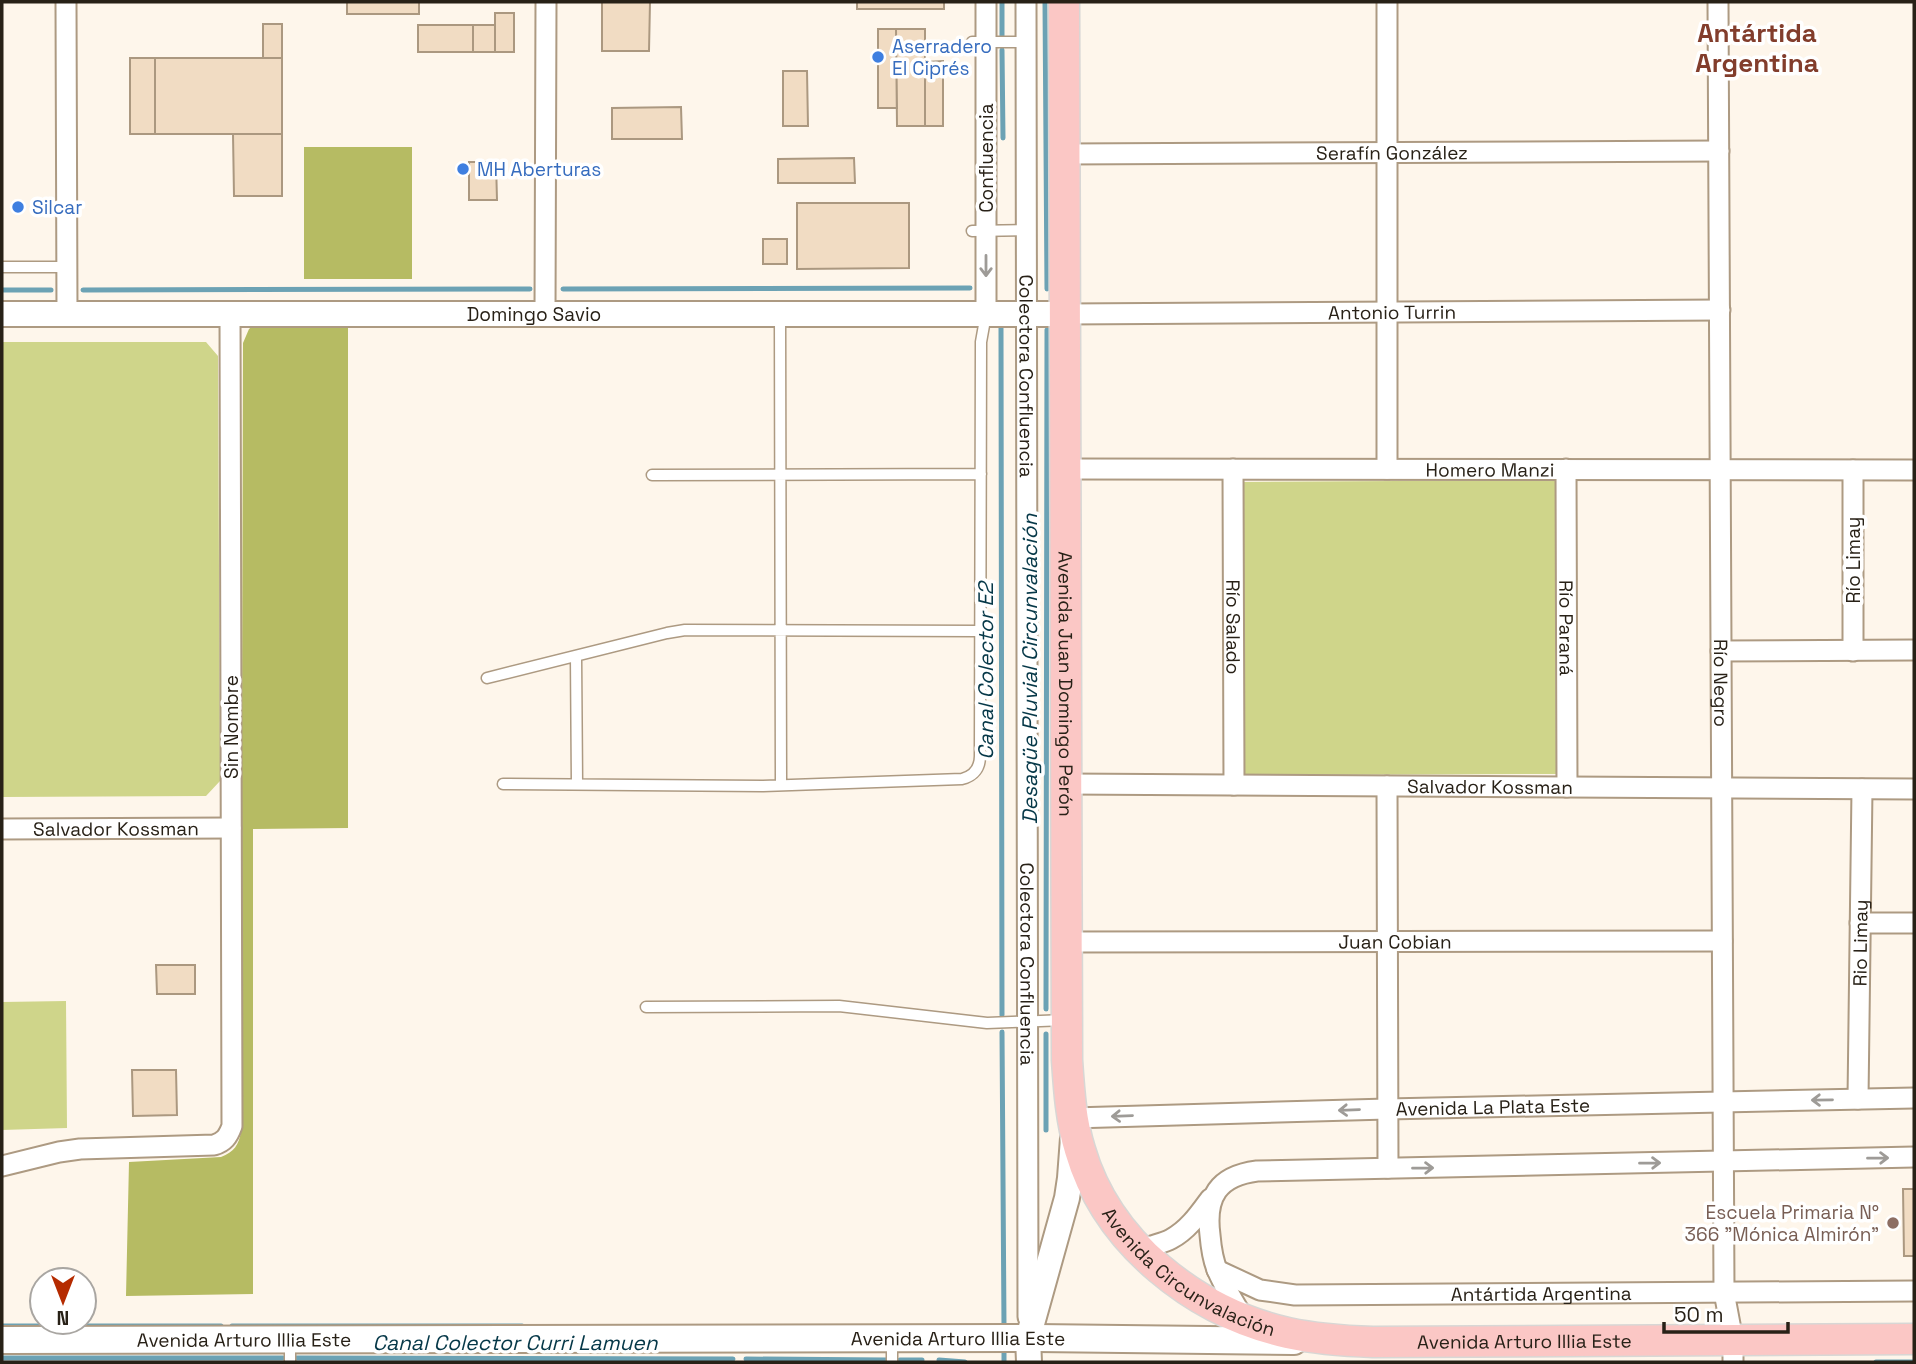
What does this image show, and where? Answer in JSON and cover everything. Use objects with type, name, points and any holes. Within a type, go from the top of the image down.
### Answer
[{"type":"main road","name":"Avenida Juan Domingo Perón","points":[[1064,2],[1066,1020],[1073,1118]]},
{"type":"main road","name":"Avenida Circunvalación","points":[[1073,1118],[1080,1153],[1108,1212],[1140,1251],[1160,1269],[1200,1298],[1265,1327],[1310,1337],[1373,1342]]},
{"type":"main road","name":"Avenida Arturo Illia Este","points":[[2,1340],[290,1351],[1028,1350],[1373,1342],[1733,1351],[1914,1339]]},
{"type":"street","points":[[65,2],[67,314]]},
{"type":"street","points":[[545,314],[546,2]]},
{"type":"street","name":"Confluencia","points":[[986,2],[979,42],[979,231],[986,314]]},
{"type":"street","name":"Colectora Confluencia","points":[[1026,2],[1028,1350]]},
{"type":"street","points":[[1387,2],[1387,469]]},
{"type":"street","name":"Río Negro","points":[[1718,2],[1724,1292],[1733,1351]]},
{"type":"street","name":"Serafín González","points":[[1065,154],[1719,151]]},
{"type":"street","name":"Antonio Turrin","points":[[1065,314],[1720,310]]},
{"type":"street","name":"Domingo Savio","points":[[2,314],[1065,314]]},
{"type":"street","name":"Sin Nombre","points":[[2,1166],[69,1150],[206,1146],[221,1143],[232,1126],[229,314]]},
{"type":"street","name":"Homero Manzi","points":[[1065,469],[1914,470]]},
{"type":"street","name":"Río Salado","points":[[1233,469],[1234,785]]},
{"type":"street","name":"Río Paraná","points":[[1566,469],[1567,787]]},
{"type":"street","name":"Río Limay","points":[[1853,470],[1853,651]]},
{"type":"street","points":[[1721,651],[1914,650]]},
{"type":"street","name":"Salvador Kossman","points":[[1066,784],[1914,789]]},
{"type":"street","points":[[1387,786],[1388,1168]]},
{"type":"street","name":"Rio Limay","points":[[1858,1099],[1862,789]]},
{"type":"street","name":"Salvador Kossman","points":[[2,829],[231,828]]},
{"type":"street","points":[[1860,923],[1914,923]]},
{"type":"street","name":"Juan Cobian","points":[[1066,942],[1722,941]]},
{"type":"street","name":"Avenida La Plata Este","points":[[1073,1118],[1914,1098]]},
{"type":"street","name":"Avenida Juan Domingo Perón","points":[[1028,1350],[1066,1198],[1073,1156],[1073,1118]]},
{"type":"street","points":[[1140,1251],[1169,1241],[1184,1231],[1219,1186],[1230,1178],[1257,1171],[1914,1157]]},
{"type":"street","points":[[1213,1195],[1209,1227],[1211,1249],[1217,1270],[1244,1319]]},
{"type":"street","name":"Antártida Argentina","points":[[1217,1270],[1260,1290],[1295,1296],[1914,1291]]},
{"type":"lane","points":[[979,42],[1026,42]]},
{"type":"lane","points":[[979,231],[1027,230]]},
{"type":"lane","points":[[2,267],[66,267]]},
{"type":"lane","points":[[780,314],[781,785]]},
{"type":"lane","points":[[503,784],[781,785],[962,779],[973,775],[980,762],[981,342],[986,314]]},
{"type":"lane","points":[[652,475],[981,474]]},
{"type":"lane","points":[[487,678],[675,631],[981,631]]},
{"type":"lane","points":[[576,656],[578,785]]},
{"type":"lane","points":[[646,1007],[839,1006],[974,1022],[1066,1020]]},
{"type":"green space","points":[[304,147],[412,147],[412,279],[304,279]]},
{"type":"green space","points":[[348,322],[348,828],[253,829],[253,1294],[126,1296],[129,1162],[221,1157],[235,1147],[241,1131],[243,343],[249,329],[255,324]]},
{"type":"green space","points":[[2,342],[206,342],[218,356],[220,781],[206,796],[2,797]]},
{"type":"green space","points":[[1555,480],[1556,774],[1242,775],[1240,482]]},
{"type":"green space","points":[[66,1001],[67,1128],[2,1130],[2,1002]]},
{"type":"building","points":[[347,2],[419,2],[419,14],[347,14]]},
{"type":"building","points":[[602,2],[650,2],[649,51],[602,51]]},
{"type":"building","points":[[857,2],[944,2],[944,9],[857,9]]},
{"type":"building","points":[[495,13],[514,13],[514,52],[495,52]]},
{"type":"building","points":[[263,24],[282,24],[282,58],[263,58]]},
{"type":"building","points":[[418,25],[473,25],[473,52],[418,52]]},
{"type":"building","points":[[473,25],[495,25],[495,52],[473,52]]},
{"type":"building","points":[[878,29],[896,29],[897,108],[878,108]]},
{"type":"building","points":[[896,29],[925,29],[925,126],[897,126]]},
{"type":"building","points":[[130,58],[155,58],[155,134],[130,134]]},
{"type":"building","points":[[155,58],[282,58],[282,134],[155,134]]},
{"type":"building","points":[[943,61],[943,126],[925,126],[925,62]]},
{"type":"building","points":[[783,71],[807,71],[808,126],[783,126]]},
{"type":"building","points":[[681,107],[682,139],[612,139],[612,108]]},
{"type":"building","points":[[233,134],[282,134],[282,196],[234,196]]},
{"type":"building","points":[[854,158],[855,183],[778,183],[778,159]]},
{"type":"building","points":[[469,162],[496,162],[497,200],[469,200]]},
{"type":"building","points":[[797,203],[909,203],[909,268],[797,269]]},
{"type":"building","points":[[763,239],[787,239],[787,264],[763,264]]},
{"type":"building","points":[[156,965],[195,965],[195,994],[157,994]]},
{"type":"building","points":[[132,1070],[176,1070],[177,1115],[133,1116]]},
{"type":"building","points":[[1903,1189],[1914,1189],[1914,1256],[1904,1256]]},
{"type":"waterway","name":"Canal Colector E2","points":[[1002,2],[1002,36]]},
{"type":"waterway","name":"Desagüe Pluvial Circunvalación","points":[[1045,2],[1047,289]]},
{"type":"waterway","name":"Canal Colector E2","points":[[1002,50],[1003,138]]},
{"type":"waterway","points":[[563,289],[970,288]]},
{"type":"waterway","points":[[83,290],[530,289]]},
{"type":"waterway","points":[[2,290],[51,290]]},
{"type":"waterway","name":"Canal Colector E2","points":[[1001,327],[1002,1015]]},
{"type":"waterway","name":"Desagüe Pluvial Circunvalación","points":[[1046,1009],[1047,330]]},
{"type":"waterway","name":"Canal Colector E2","points":[[1002,1032],[1004,1326]]},
{"type":"waterway","name":"Desagüe Pluvial Circunvalación","points":[[1046,1034],[1046,1130]]},
{"type":"waterway","points":[[2,1326],[221,1326]]},
{"type":"waterway","points":[[232,1326],[522,1326]]},
{"type":"waterway","name":"Canal Colector E2","points":[[1004,1348],[1004,1362]]},
{"type":"waterway","name":"Canal Colector Curri Lamuen","points":[[2,1358],[283,1358]]},
{"type":"waterway","name":"Canal Colector Curri Lamuen","points":[[296,1358],[733,1359]]},
{"type":"waterway","name":"Canal Colector Curri Lamuen","points":[[746,1359],[887,1360]]},
{"type":"waterway","name":"Canal Colector Curri Lamuen","points":[[900,1360],[922,1360]]},
{"type":"waterway","name":"Canal Colector Curri Lamuen","points":[[939,1360],[965,1362]]},
{"type":"waterway","name":"Canal Colector Curri Lamuen","points":[[1876,1362],[1914,1362]]},
{"type":"place","name":"Aserradero El Ciprés","points":[[878,57]]},
{"type":"place","name":"MH Aberturas","points":[[463,169]]},
{"type":"place","name":"Silcar","points":[[18,207]]},
{"type":"place","name":"Escuela Primaria N° 366 \"Mónica Almirón\"","points":[[1893,1223]]},
{"type":"district","name":"Antártida Argentina","points":[[1757,48]]}]
